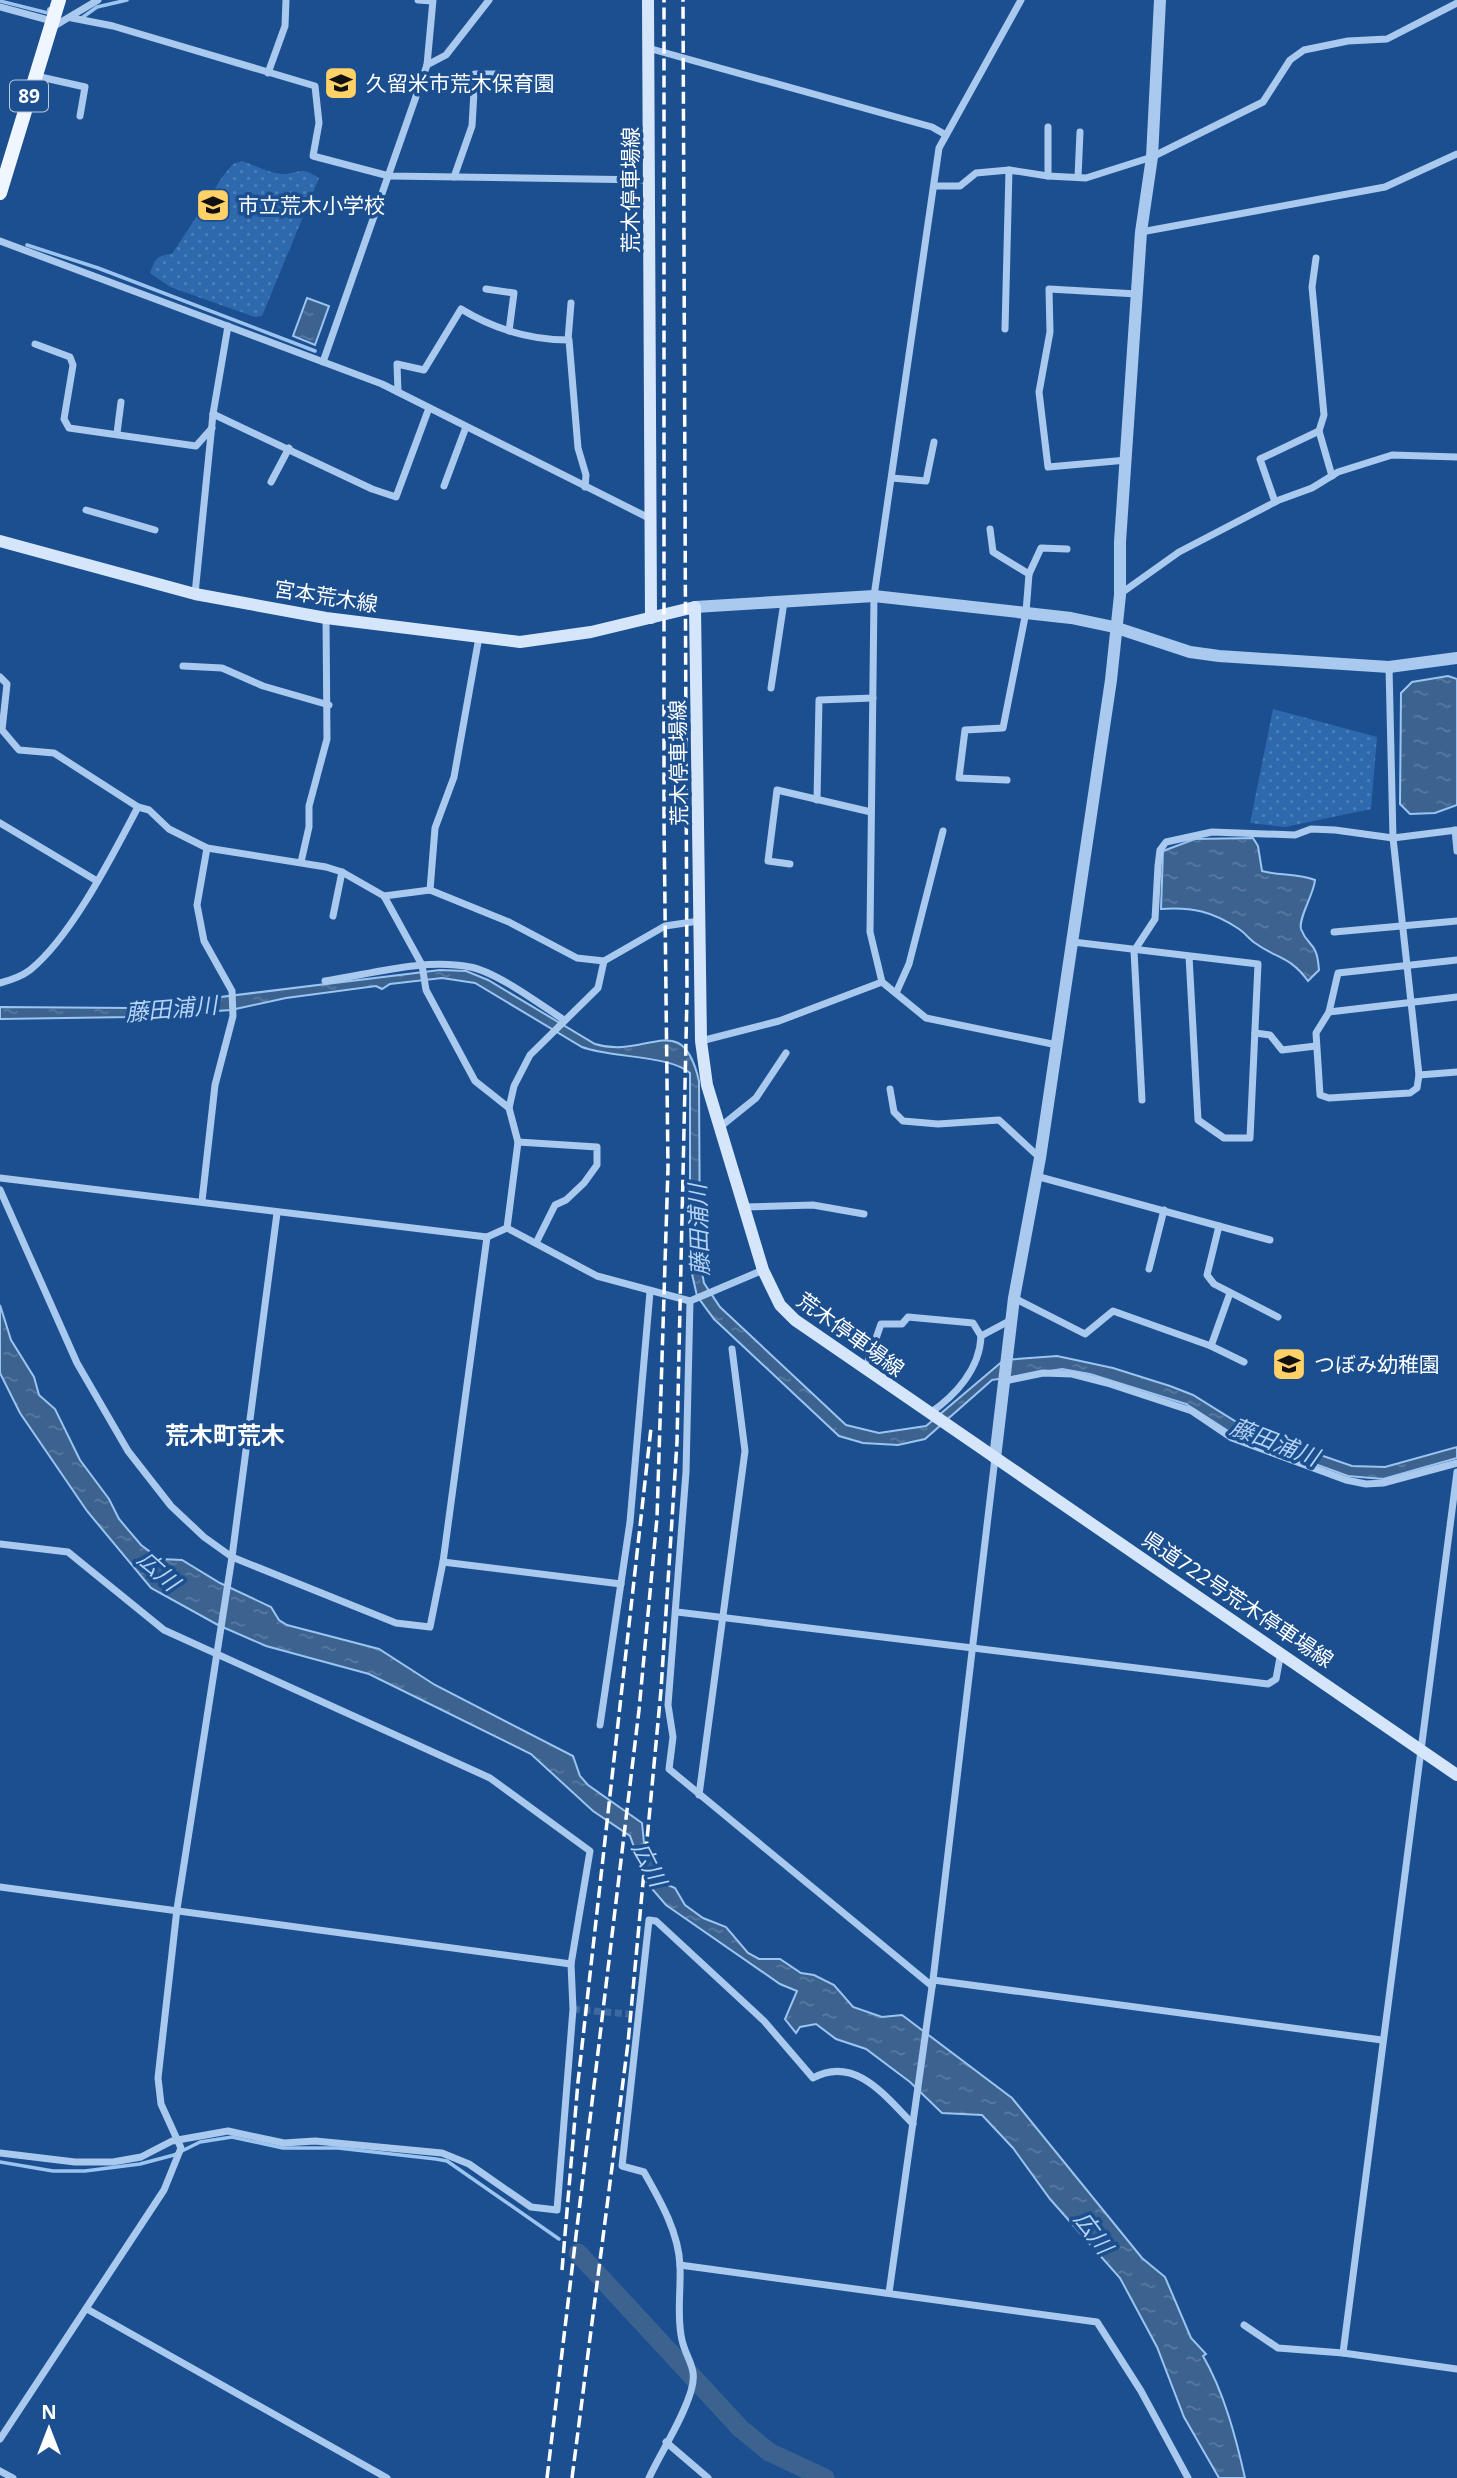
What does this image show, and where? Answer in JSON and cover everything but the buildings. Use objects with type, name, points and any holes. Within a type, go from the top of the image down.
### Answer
[{"type":"main road","name":"89","points":[[0,192],[59,0]]},
{"type":"main road","name":"荒木停車場線","points":[[648,0],[650,618]]},
{"type":"main road","name":"宮本荒木線","points":[[0,541],[195,594],[326,618],[520,642],[548,640],[650,618]]},
{"type":"main road","name":"荒木停車場線","points":[[695,607],[701,1041],[707,1085],[763,1270],[780,1305],[795,1320],[995,1458]]},
{"type":"main road","points":[[650,618],[695,607]]},
{"type":"main road","name":"県道722号荒木停車場線","points":[[995,1458],[1457,1775]]},
{"type":"street","points":[[0,7],[52,25],[72,18],[98,0]]},
{"type":"street","points":[[268,73],[285,26],[286,0]]},
{"type":"street","points":[[323,362],[427,65],[433,1],[418,0]]},
{"type":"street","points":[[427,65],[446,55],[489,0]]},
{"type":"street","points":[[1021,0],[940,148],[874,596],[870,932],[882,982],[926,1018],[1057,1045]]},
{"type":"street","points":[[888,2293],[932,1986],[1014,1298],[1040,1158],[1111,680],[1114,627],[1120,595],[1120,542],[1128,460],[1141,232],[1152,157],[1160,0]]},
{"type":"street","points":[[935,186],[960,186],[976,173],[1009,170],[1086,178],[1152,157],[1263,102],[1290,60],[1304,50],[1348,41],[1387,39],[1457,3]]},
{"type":"street","points":[[72,18],[113,26],[315,86],[319,123],[313,156],[388,176],[649,180]]},
{"type":"street","points":[[648,48],[932,127],[946,135]]},
{"type":"street","points":[[454,177],[472,126],[475,74],[499,74]]},
{"type":"street","points":[[35,76],[85,88],[80,116]]},
{"type":"street","points":[[1048,127],[1048,176]]},
{"type":"street","points":[[1078,177],[1080,132]]},
{"type":"street","points":[[1141,232],[1385,187],[1457,154]]},
{"type":"street","points":[[1005,330],[1009,170]]},
{"type":"street","points":[[0,241],[398,392],[651,520]]},
{"type":"street","points":[[1316,258],[1312,287],[1324,415],[1319,431],[1332,476]]},
{"type":"street","points":[[486,289],[514,293],[509,331]]},
{"type":"street","points":[[1128,460],[1048,467],[1039,391],[1050,332],[1049,289],[1137,294]]},
{"type":"street","points":[[571,303],[568,340],[578,448],[586,475],[585,487]]},
{"type":"street","points":[[398,392],[397,364],[424,370],[461,309],[482,322],[509,331],[543,340],[568,340]]},
{"type":"street","points":[[195,594],[213,414],[228,326]]},
{"type":"street","points":[[35,344],[70,358],[73,365],[64,419],[69,428],[196,446],[212,428]]},
{"type":"street","points":[[117,433],[121,402]]},
{"type":"street","points":[[213,414],[372,489],[396,497],[429,408]]},
{"type":"street","points":[[444,486],[466,427]]},
{"type":"street","points":[[1275,502],[1260,459],[1319,431]]},
{"type":"street","points":[[892,478],[926,481],[934,442]]},
{"type":"street","points":[[271,482],[289,449]]},
{"type":"street","points":[[1120,595],[1179,552],[1332,476],[1392,455],[1457,457]]},
{"type":"street","points":[[86,510],[155,530]]},
{"type":"street","points":[[990,529],[993,552],[1029,575]]},
{"type":"street","points":[[1007,780],[959,778],[965,730],[1003,728],[1026,612],[1029,575],[1041,548],[1067,550]]},
{"type":"street","points":[[695,607],[874,596],[1026,612],[1114,627],[1190,652],[1320,665],[1389,667],[1457,658]]},
{"type":"street","points":[[771,688],[784,602]]},
{"type":"street","points":[[301,862],[309,827],[309,806],[327,739],[329,705],[326,618]]},
{"type":"street","points":[[430,890],[435,828],[454,777],[479,637]]},
{"type":"street","points":[[183,666],[222,668],[263,686],[329,705]]},
{"type":"street","points":[[1389,667],[1393,838],[1406,966],[1410,1003],[1419,1075],[1417,1088],[1410,1093],[1329,1098],[1320,1095],[1316,1033],[1329,1012],[1338,973],[1406,966],[1457,960]]},
{"type":"street","points":[[0,677],[7,684],[2,730],[8,741],[19,750],[54,753],[138,807],[149,810],[169,829],[206,848],[301,862],[342,872],[384,896],[422,965],[426,990],[475,1081],[509,1108]]},
{"type":"street","points":[[817,800],[819,699],[873,698]]},
{"type":"street","points":[[790,864],[768,861],[777,790],[871,812]]},
{"type":"street","points":[[0,983],[19,977],[48,952],[97,881],[138,807]]},
{"type":"street","points":[[0,823],[97,881]]},
{"type":"street","points":[[1142,1100],[1134,951],[1154,919],[1160,850],[1166,842],[1212,832],[1295,835],[1311,829],[1393,838],[1456,830],[1457,851]]},
{"type":"street","points":[[896,993],[909,964],[943,831]]},
{"type":"street","points":[[202,1201],[215,1085],[233,1016],[232,991],[204,941],[197,905],[206,848]]},
{"type":"street","points":[[333,916],[342,872]]},
{"type":"street","points":[[384,896],[430,890],[509,922],[577,958],[604,961],[665,926],[699,921]]},
{"type":"street","points":[[1334,932],[1457,921]]},
{"type":"street","points":[[1073,942],[1258,964],[1250,1138],[1224,1138],[1198,1120],[1189,956]]},
{"type":"street","points":[[508,1228],[518,1142],[509,1108],[514,1086],[530,1055],[598,988],[602,981],[604,961]]},
{"type":"street","points":[[325,981],[422,965],[472,967],[521,991],[564,1020]]},
{"type":"street","points":[[701,1041],[779,1021],[882,982]]},
{"type":"street","points":[[1329,1012],[1457,997]]},
{"type":"street","points":[[1255,1033],[1270,1035],[1282,1050],[1316,1046]]},
{"type":"street","points":[[720,1127],[757,1098],[786,1053]]},
{"type":"street","points":[[1419,1075],[1457,1072]]},
{"type":"street","points":[[890,1089],[894,1112],[903,1121],[939,1124],[999,1120],[1040,1158]]},
{"type":"street","points":[[518,1142],[597,1147],[597,1165],[575,1191],[555,1205],[536,1243]]},
{"type":"street","points":[[1036,1176],[1270,1240]]},
{"type":"street","points":[[0,1178],[487,1237],[508,1228]]},
{"type":"street","points":[[0,1190],[77,1363],[128,1451],[171,1506],[204,1537],[232,1557],[396,1623],[430,1627],[443,1562],[487,1237]]},
{"type":"street","points":[[744,1207],[813,1205],[864,1214]]},
{"type":"street","points":[[1149,1269],[1164,1210]]},
{"type":"street","points":[[0,2439],[164,2190],[181,2148],[161,2104],[158,2078],[177,1909],[232,1557],[277,1213]]},
{"type":"street","points":[[1219,1226],[1207,1275],[1214,1284],[1278,1317]]},
{"type":"street","points":[[508,1228],[597,1276],[690,1301],[763,1270]]},
{"type":"street","points":[[600,1725],[630,1522],[650,1292]]},
{"type":"street","points":[[1211,1346],[1230,1293]]},
{"type":"street","points":[[1014,1298],[1085,1334],[1112,1311],[1211,1346],[1244,1362]]},
{"type":"street","points":[[690,1301],[686,1472],[677,1612],[667,1705],[673,1737],[669,1769],[932,1986],[1381,2040]]},
{"type":"street","points":[[865,1370],[881,1324],[902,1324],[908,1317],[973,1323],[981,1336],[973,1365],[956,1396],[930,1413]]},
{"type":"street","points":[[981,1336],[1012,1320]]},
{"type":"street","points":[[699,1795],[745,1451],[732,1349]]},
{"type":"street","points":[[1005,1381],[1043,1373],[1072,1374],[1107,1383],[1192,1411],[1232,1438],[1346,1480],[1366,1484],[1383,1483],[1457,1463]]},
{"type":"street","points":[[1343,2353],[1381,2040],[1457,1472]]},
{"type":"street","points":[[1447,1542],[1457,1544]]},
{"type":"street","points":[[0,1544],[68,1552],[164,1630],[216,1656],[490,1778],[590,1851],[571,1964],[573,2009],[557,2210],[531,2207],[468,2164],[442,2153],[315,2141],[284,2143],[228,2131],[179,2140],[141,2157],[113,2162],[75,2162],[0,2153]]},
{"type":"street","points":[[443,1562],[621,1584]]},
{"type":"street","points":[[677,1612],[1268,1684],[1276,1679],[1281,1652]]},
{"type":"street","points":[[0,1887],[571,1964]]},
{"type":"street","points":[[649,2478],[691,2392],[694,2371],[681,2339],[677,2306],[680,2265],[677,2242],[661,2202],[644,2172],[622,2166],[649,1920],[656,1921],[764,2021],[813,2078],[828,2069],[838,2069],[872,2083],[913,2124]]},
{"type":"street","points":[[680,2265],[1097,2322],[1141,2391],[1188,2478]]},
{"type":"street","points":[[87,2309],[387,2478]]},
{"type":"street","points":[[1244,2325],[1278,2348],[1343,2353],[1457,2368]]},
{"type":"street","points":[[666,2442],[708,2478]]},
{"type":"street","points":[[0,2470],[13,2478]]},
{"type":"shaded area","points":[[242,161],[276,173],[303,171],[319,178],[262,316],[255,317],[170,287],[150,273],[157,259],[172,254],[223,176],[233,164]]},
{"type":"shaded area","points":[[1273,709],[1377,737],[1371,809],[1285,827],[1250,823]]},
{"type":"water","points":[[307,298],[329,306],[315,345],[293,336]]},
{"type":"water","points":[[1448,676],[1457,679],[1457,805],[1435,813],[1410,814],[1400,804],[1401,693],[1412,682]]},
{"type":"water","points":[[1253,838],[1258,846],[1262,871],[1315,880],[1301,924],[1301,929],[1318,960],[1319,970],[1308,981],[1289,962],[1263,948],[1220,918],[1192,910],[1161,909],[1163,851],[1195,839]]},
{"type":"water","name":"藤田浦川","points":[[440,970],[466,971],[488,980],[595,1044],[614,1047],[672,1041],[683,1046],[692,1059],[699,1081],[700,1262],[704,1283],[720,1307],[846,1425],[879,1433],[926,1426],[1004,1360],[1057,1356],[1113,1368],[1170,1386],[1193,1395],[1251,1431],[1352,1466],[1385,1467],[1457,1447],[1457,1458],[1383,1479],[1348,1476],[1233,1434],[1186,1404],[1090,1374],[1062,1369],[992,1380],[925,1439],[898,1445],[863,1443],[839,1436],[714,1319],[697,1296],[690,1265],[690,1073],[669,1063],[582,1047],[475,983],[442,978],[390,984],[382,989],[376,986],[286,998],[231,1010],[131,1017],[0,1019],[0,1007],[131,1008]]},
{"type":"water","name":"広川","points":[[0,1305],[11,1340],[34,1377],[39,1395],[55,1409],[80,1460],[109,1499],[119,1519],[141,1545],[160,1559],[182,1560],[220,1583],[271,1607],[279,1620],[287,1625],[379,1649],[435,1685],[573,1756],[580,1776],[588,1785],[642,1823],[644,1843],[663,1883],[675,1888],[685,1905],[703,1918],[726,1927],[748,1953],[759,1959],[780,1959],[801,1973],[814,1975],[834,1985],[853,2007],[882,2017],[902,2015],[1012,2098],[1142,2258],[1165,2277],[1191,2338],[1206,2354],[1203,2356],[1223,2400],[1245,2478],[1219,2478],[1184,2417],[1157,2347],[1120,2278],[1050,2199],[1013,2148],[982,2115],[942,2113],[910,2082],[866,2049],[836,2039],[816,2024],[800,2027],[796,2033],[785,2019],[797,1991],[780,1984],[666,1905],[647,1883],[630,1836],[593,1811],[531,1754],[369,1674],[266,1646],[218,1625],[151,1588],[87,1511],[20,1413],[0,1373]]},
{"type":"waterway","points":[[83,17],[97,7],[127,0]]},
{"type":"waterway","points":[[0,1],[48,13],[49,9]]},
{"type":"waterway","points":[[27,245],[98,268],[315,351]]},
{"type":"waterway","points":[[0,2162],[53,2171],[85,2171],[140,2164],[174,2155],[200,2142],[232,2137],[283,2148],[338,2148],[436,2159],[447,2161],[559,2239]]},
{"type":"waterway","points":[[578,2253],[740,2428],[769,2452],[825,2478]]},
{"type":"tunnel","points":[[573,2009],[639,2015]]},
{"type":"railway","points":[[547,2478],[639,1710],[657,1518],[668,1168],[664,821],[664,0]]},
{"type":"railway","points":[[572,2478],[628,2043],[661,1690],[677,1442],[687,996],[683,0]]},
{"type":"railway","points":[[562,2270],[578,2082],[651,1428]]},
{"type":"place","name":"久留米市荒木保育園","points":[[341,83]]},
{"type":"place","name":"市立荒木小学校","points":[[213,205]]},
{"type":"place","name":"つぼみ幼稚園","points":[[1289,1364]]},
{"type":"district","name":"荒木町荒木","points":[[225,1434]]}]
